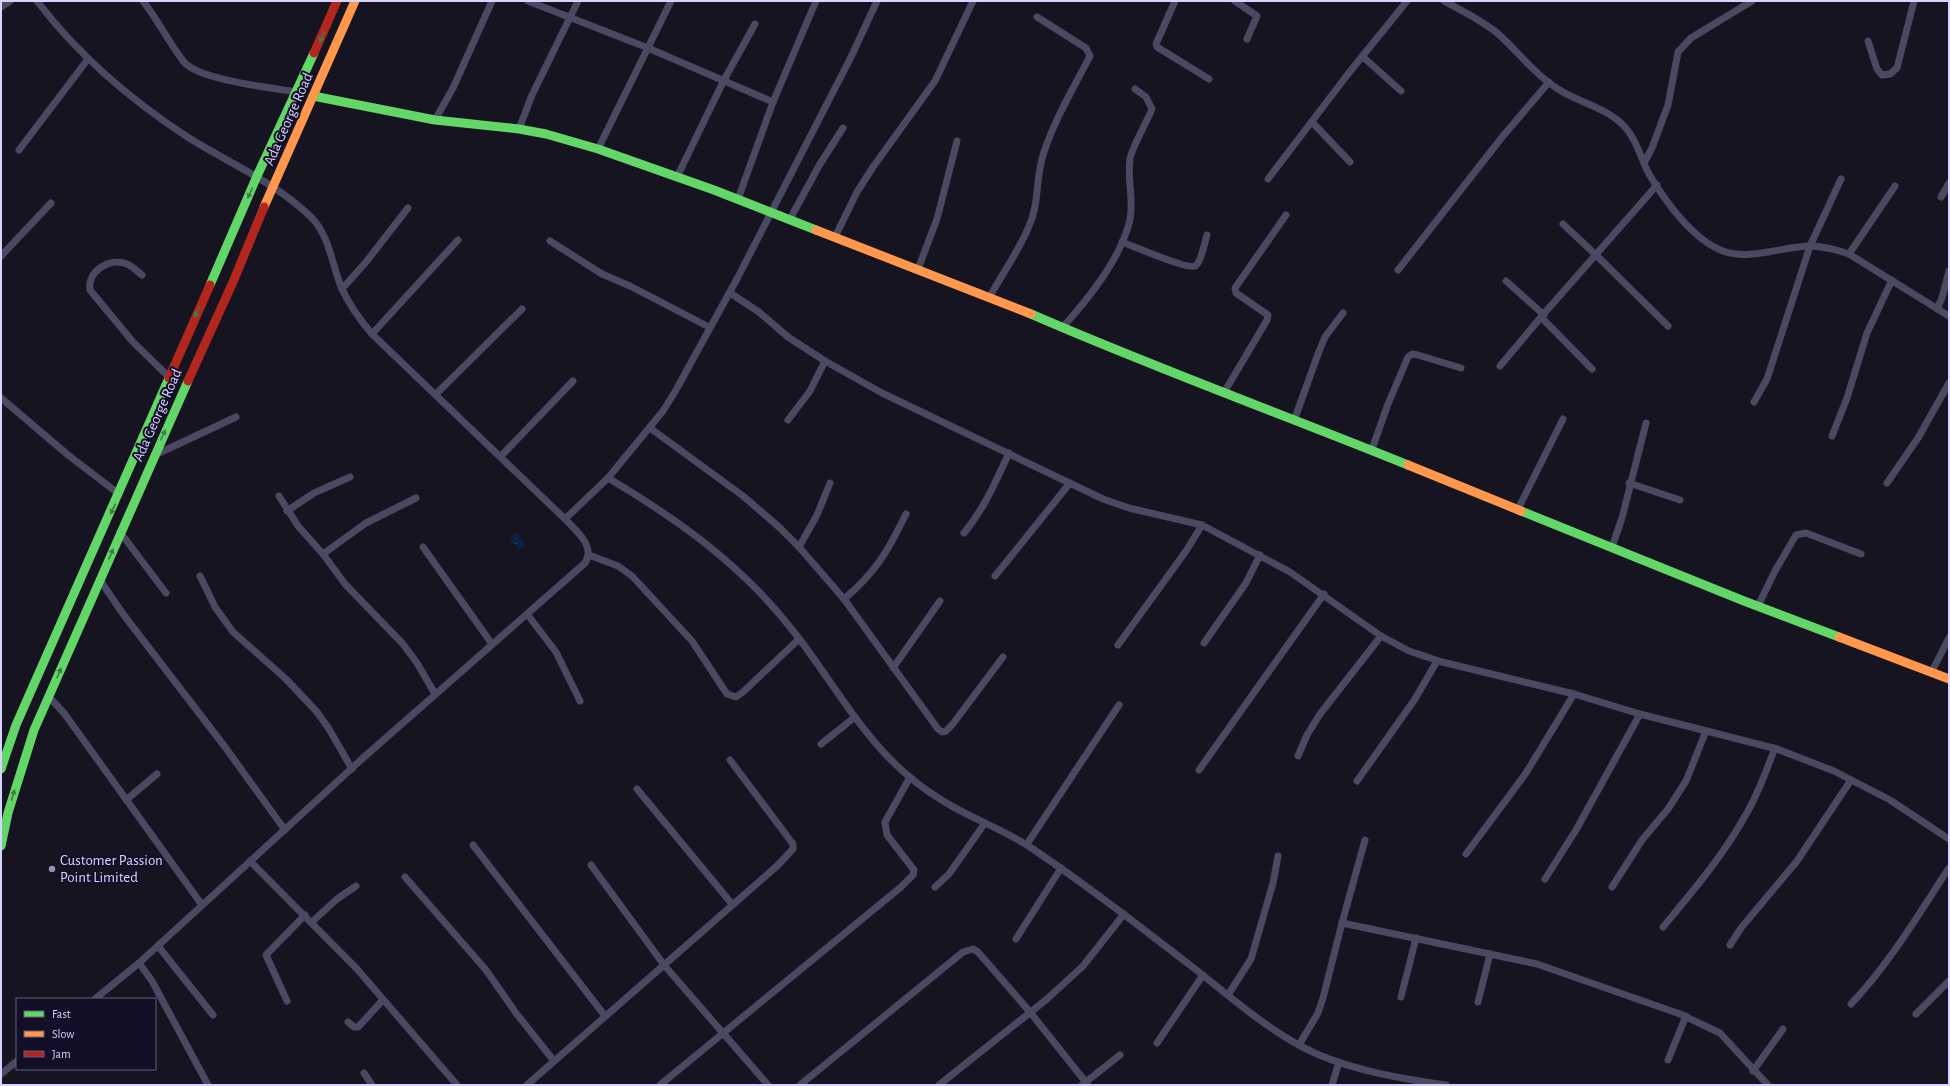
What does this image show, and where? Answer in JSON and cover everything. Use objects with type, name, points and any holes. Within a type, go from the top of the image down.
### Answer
[{"type":"main road","name":"Ada George Road","points":[[1,769],[16,725],[119,494],[257,176],[297,92],[337,1]]},
{"type":"main road","name":"Ada George Road","points":[[1,846],[20,770],[34,730],[120,532],[233,282],[355,1]]},
{"type":"main road","points":[[313,96],[436,120],[520,129],[546,134],[598,149],[677,177],[918,269],[1104,346],[1295,418],[1758,606],[1949,679]]},
{"type":"street","points":[[1,7],[10,1]]},
{"type":"street","points":[[37,1],[56,27],[88,59],[150,111],[218,156],[257,176],[312,219],[322,231],[342,289],[355,314],[372,334],[565,519],[587,545],[589,555],[585,563],[435,694],[139,963],[96,998]]},
{"type":"street","points":[[143,1],[185,63],[197,71],[214,77],[297,92]]},
{"type":"street","points":[[436,120],[469,53],[492,1]]},
{"type":"street","points":[[528,1],[648,48],[773,102]]},
{"type":"street","points":[[520,129],[532,95],[578,1]]},
{"type":"street","points":[[598,149],[671,1]]},
{"type":"street","points":[[738,200],[773,102],[816,1]]},
{"type":"street","points":[[565,519],[608,478],[650,428],[676,390],[730,293],[770,212],[851,57],[877,1]]},
{"type":"street","points":[[835,237],[857,192],[873,167],[935,81],[973,1]]},
{"type":"street","points":[[1175,1],[1156,44],[1157,47],[1209,79]]},
{"type":"street","points":[[1235,1],[1257,16],[1247,39]]},
{"type":"street","points":[[1268,179],[1362,56],[1407,1]]},
{"type":"street","points":[[1444,1],[1495,31],[1558,90],[1606,113],[1622,123],[1631,136],[1657,185],[1676,212],[1699,236],[1724,252],[1743,254],[1810,246],[1833,249],[1849,254],[1949,316]]},
{"type":"street","points":[[1644,163],[1652,148],[1668,105],[1678,52],[1691,38],[1752,1]]},
{"type":"street","points":[[1868,42],[1877,69],[1882,75],[1890,74],[1897,68],[1914,1]]},
{"type":"street","points":[[989,298],[1030,226],[1037,200],[1036,186],[1043,152],[1090,54],[1086,48],[1037,16]]},
{"type":"street","points":[[677,177],[724,80],[755,24]]},
{"type":"street","points":[[1362,56],[1401,91]]},
{"type":"street","points":[[19,150],[88,59]]},
{"type":"street","points":[[1398,270],[1493,148],[1548,82]]},
{"type":"street","points":[[1062,328],[1093,290],[1122,242],[1130,220],[1132,202],[1130,157],[1152,109],[1146,97],[1135,89]]},
{"type":"street","points":[[1312,122],[1350,162]]},
{"type":"street","points":[[790,219],[820,164],[843,128]]},
{"type":"street","points":[[918,269],[937,219],[957,142]]},
{"type":"street","points":[[1754,402],[1767,379],[1810,246],[1841,179]]},
{"type":"street","points":[[1941,197],[1949,183]]},
{"type":"street","points":[[1500,366],[1657,185]]},
{"type":"street","points":[[1849,254],[1895,186]]},
{"type":"street","points":[[1,256],[51,203]]},
{"type":"street","points":[[342,289],[366,262],[408,208]]},
{"type":"street","points":[[1225,391],[1238,372],[1267,320],[1268,315],[1265,311],[1236,293],[1235,288],[1286,216]]},
{"type":"street","points":[[1563,224],[1596,254],[1668,326]]},
{"type":"street","points":[[1122,242],[1167,260],[1192,267],[1196,266],[1199,262],[1207,235]]},
{"type":"street","points":[[372,334],[458,240]]},
{"type":"street","points":[[550,241],[602,274],[630,286],[710,327]]},
{"type":"street","points":[[142,275],[127,264],[108,262],[97,269],[89,285],[90,290],[133,342],[169,377]]},
{"type":"street","points":[[1937,308],[1942,298],[1949,270]]},
{"type":"street","points":[[1832,436],[1847,398],[1867,333],[1892,280]]},
{"type":"street","points":[[1506,281],[1542,316],[1592,369]]},
{"type":"street","points":[[730,293],[759,312],[788,337],[825,361],[882,394],[1009,453],[1103,499],[1129,508],[1202,525],[1290,572],[1324,594],[1381,636],[1409,651],[1437,660],[1574,694],[1640,714],[1775,748],[1834,771],[1890,800],[1949,839]]},
{"type":"street","points":[[436,394],[522,309]]},
{"type":"street","points":[[1295,418],[1325,337],[1343,313]]},
{"type":"street","points":[[1372,449],[1388,404],[1408,358],[1412,354],[1460,368]]},
{"type":"street","points":[[788,420],[810,391],[825,361]]},
{"type":"street","points":[[501,456],[573,381]]},
{"type":"street","points":[[1887,483],[1918,438],[1949,383]]},
{"type":"street","points":[[1,398],[68,455],[119,494]]},
{"type":"street","points":[[155,455],[236,417]]},
{"type":"street","points":[[1518,509],[1563,419]]},
{"type":"street","points":[[1612,547],[1622,518],[1629,483],[1646,423]]},
{"type":"street","points":[[650,428],[743,496],[779,527],[799,547],[844,599],[938,730],[942,732],[946,731],[952,725],[1003,657]]},
{"type":"street","points":[[964,533],[975,520],[996,482],[1009,453]]},
{"type":"street","points":[[287,511],[314,493],[350,477]]},
{"type":"street","points":[[608,478],[642,498],[737,569],[761,594],[799,639],[871,738],[891,760],[910,777],[941,800],[1027,844],[1124,914],[1259,1019],[1299,1045],[1339,1062],[1426,1084],[1446,1085]]},
{"type":"street","points":[[799,547],[817,515],[830,483]]},
{"type":"street","points":[[1629,483],[1680,500]]},
{"type":"street","points":[[995,576],[1070,484]]},
{"type":"street","points":[[279,496],[287,511],[298,526],[323,554],[345,584],[403,644],[417,663],[435,694]]},
{"type":"street","points":[[323,554],[366,523],[416,498]]},
{"type":"street","points":[[844,599],[865,582],[879,564],[906,514]]},
{"type":"street","points":[[1118,645],[1186,551],[1202,525]]},
{"type":"street","points":[[120,532],[166,593]]},
{"type":"street","points":[[1758,606],[1775,571],[1796,535],[1806,533],[1861,554]]},
{"type":"street","points":[[423,547],[492,644]]},
{"type":"street","points":[[589,555],[618,566],[632,576],[692,641],[727,694],[732,696],[736,697],[743,692],[799,639]]},
{"type":"street","points":[[1204,643],[1246,583],[1260,555]]},
{"type":"street","points":[[200,576],[215,607],[233,632],[286,679],[317,712],[329,728],[352,769]]},
{"type":"street","points":[[100,580],[123,614],[221,742],[285,830]]},
{"type":"street","points":[[1199,770],[1324,594]]},
{"type":"street","points":[[893,668],[940,601]]},
{"type":"street","points":[[527,614],[556,652],[580,701]]},
{"type":"street","points":[[1298,756],[1307,735],[1320,714],[1381,636]]},
{"type":"street","points":[[1931,673],[1949,638]]},
{"type":"street","points":[[1357,781],[1415,699],[1437,660]]},
{"type":"street","points":[[1466,854],[1526,773],[1574,694]]},
{"type":"street","points":[[49,697],[64,713],[202,905]]},
{"type":"street","points":[[1027,844],[1119,705]]},
{"type":"street","points":[[1545,879],[1576,830],[1640,714]]},
{"type":"street","points":[[821,744],[855,717]]},
{"type":"street","points":[[1612,887],[1642,840],[1668,810],[1686,781],[1706,731]]},
{"type":"street","points":[[1663,927],[1694,891],[1745,816],[1760,788],[1775,748]]},
{"type":"street","points":[[527,1085],[777,866],[793,849],[793,844],[730,760]]},
{"type":"street","points":[[126,800],[157,774]]},
{"type":"street","points":[[660,1085],[901,887],[913,875],[914,870],[887,834],[885,822],[910,777]]},
{"type":"street","points":[[1730,945],[1797,861],[1851,780]]},
{"type":"street","points":[[637,789],[732,904]]},
{"type":"street","points":[[935,887],[949,874],[985,823]]},
{"type":"street","points":[[1299,1045],[1318,1012],[1323,998],[1365,840]]},
{"type":"street","points":[[472,845],[605,1016]]},
{"type":"street","points":[[1228,995],[1251,960],[1273,883],[1278,856]]},
{"type":"street","points":[[250,861],[357,969],[457,1085]]},
{"type":"street","points":[[591,865],[664,965],[768,1085]]},
{"type":"street","points":[[1016,939],[1062,868]]},
{"type":"street","points":[[1851,1004],[1890,959],[1949,868]]},
{"type":"street","points":[[405,877],[486,970],[516,1014],[554,1061]]},
{"type":"street","points":[[312,922],[337,899],[356,886]]},
{"type":"street","points":[[939,1085],[1030,1012],[1083,966],[1124,914]]},
{"type":"street","points":[[287,1001],[266,955],[305,915]]},
{"type":"street","points":[[1342,923],[1537,964],[1686,1016],[1720,1033],[1753,1071],[1768,1085]]},
{"type":"street","points":[[1401,997],[1416,938]]},
{"type":"street","points":[[158,946],[213,1015]]},
{"type":"street","points":[[800,1085],[962,952],[973,949],[978,952],[1030,1012],[1085,1084],[1120,1055]]},
{"type":"street","points":[[1478,1002],[1490,954]]},
{"type":"street","points":[[139,963],[152,981],[208,1085]]},
{"type":"street","points":[[1157,1043],[1203,975]]},
{"type":"street","points":[[1916,1014],[1949,981]]},
{"type":"street","points":[[348,1022],[354,1027],[358,1027],[383,1000]]},
{"type":"street","points":[[1668,1060],[1686,1016]]},
{"type":"street","points":[[1753,1071],[1783,1030]]},
{"type":"street","points":[[1,1074],[16,1062]]},
{"type":"street","points":[[1332,1085],[1339,1062]]},
{"type":"street","points":[[364,1073],[372,1085]]},
{"type":"water","points":[[517,532],[526,545],[519,550],[510,538]]},
{"type":"traffic: fast","points":[[210,285],[257,176],[314,53]]},
{"type":"traffic: fast","points":[[313,96],[435,120],[519,129],[546,134],[598,149],[714,190],[816,230]]},
{"type":"traffic: fast","points":[[1031,314],[1172,372],[1408,465]]},
{"type":"traffic: fast","points":[[1,769],[16,725],[169,378]]},
{"type":"traffic: fast","points":[[1,846],[8,813],[34,730],[188,381]]},
{"type":"traffic: fast","points":[[1521,511],[1744,601],[1839,637]]},
{"type":"traffic: slow","points":[[264,207],[355,1]]},
{"type":"traffic: slow","points":[[816,230],[1031,314]]},
{"type":"traffic: slow","points":[[1408,465],[1521,511]]},
{"type":"traffic: slow","points":[[1839,637],[1949,679]]},
{"type":"traffic: jam","points":[[314,53],[337,1]]},
{"type":"traffic: jam","points":[[188,381],[233,282],[264,207]]},
{"type":"traffic: jam","points":[[169,378],[210,285]]},
{"type":"place","name":"Customer Passion Point Limited","points":[[52,869]]}]
